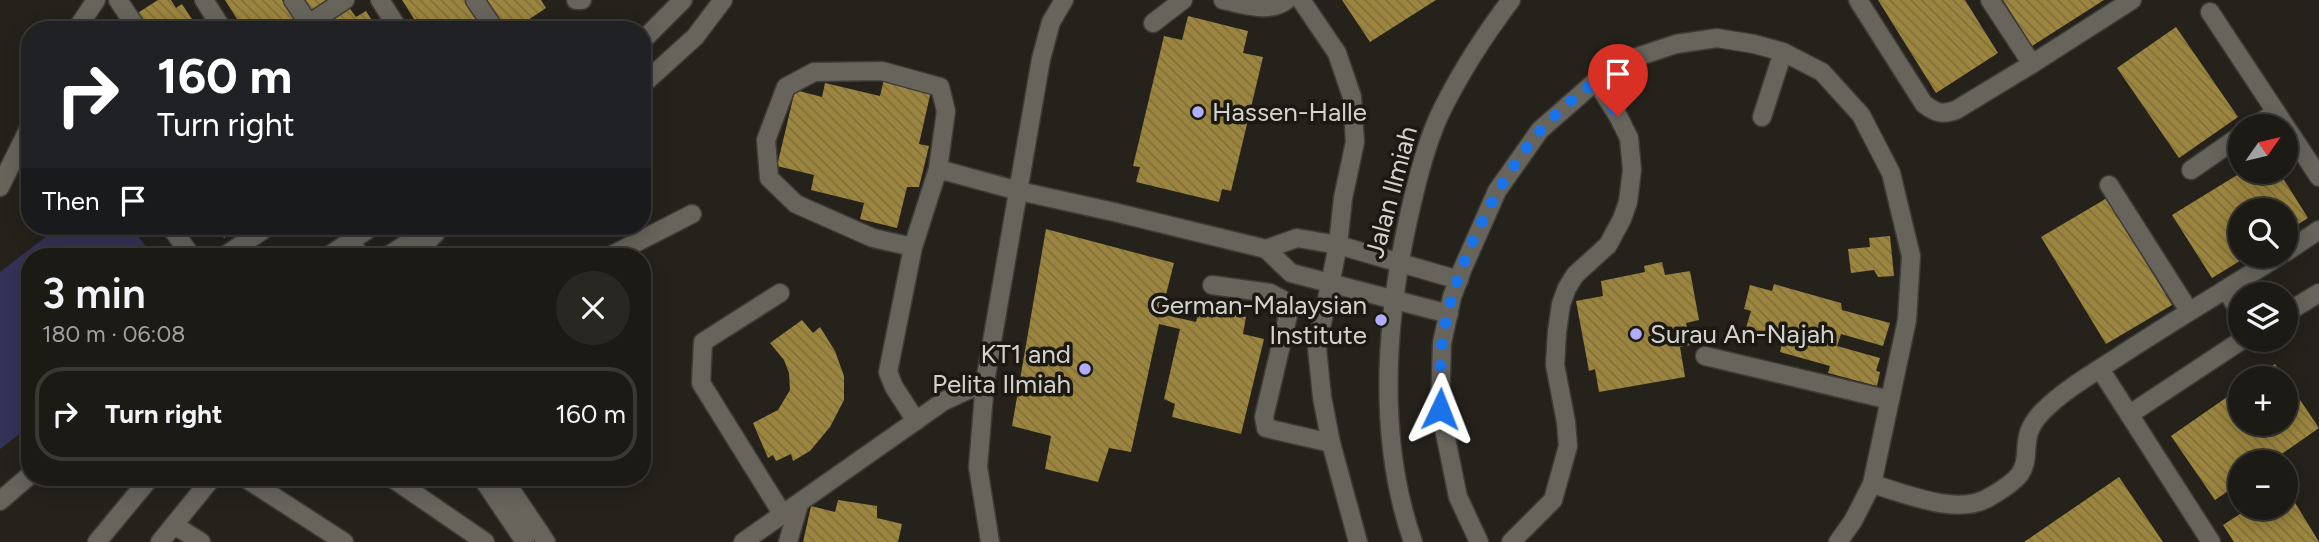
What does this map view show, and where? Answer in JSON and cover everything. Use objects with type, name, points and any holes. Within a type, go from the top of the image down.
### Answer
[{"type":"street","points":[[82,21],[96,0]]},
{"type":"street","points":[[118,0],[132,21]]},
{"type":"street","points":[[204,0],[217,21]]},
{"type":"street","points":[[293,0],[304,21]]},
{"type":"street","points":[[316,21],[345,0]]},
{"type":"street","points":[[380,0],[393,21]]},
{"type":"street","points":[[475,0],[489,21]]},
{"type":"street","points":[[576,0],[582,0]]},
{"type":"street","points":[[651,32],[682,0]]},
{"type":"street","points":[[651,77],[695,37],[723,0]]},
{"type":"street","points":[[990,542],[978,467],[985,382],[1041,59],[1051,22],[1064,0]]},
{"type":"street","points":[[1153,23],[1183,0]]},
{"type":"street","points":[[1223,0],[1264,8],[1282,4],[1287,0]]},
{"type":"street","points":[[1301,0],[1337,53],[1352,97],[1355,142],[1317,348],[1322,397],[1331,443],[1358,542]]},
{"type":"street","name":"Jalan Ilmiah","points":[[1413,542],[1394,461],[1389,406],[1389,345],[1399,263],[1419,170],[1438,120],[1475,50],[1511,0]]},
{"type":"street","points":[[1858,0],[1924,104],[1935,112],[1944,114],[1956,110],[2032,64],[2132,0]]},
{"type":"street","points":[[1990,0],[2032,64]]},
{"type":"street","points":[[2210,12],[2319,177]]},
{"type":"street","points":[[1479,542],[1458,497],[1440,409],[1442,343],[1459,280],[1497,191],[1540,130],[1596,81],[1632,59],[1676,44],[1717,38],[1783,52],[1822,72],[1861,115],[1891,173],[1911,256],[1908,320],[1872,484],[1853,522],[1839,542]]},
{"type":"street","points":[[1762,117],[1783,52]]},
{"type":"street","points":[[913,247],[873,238],[796,204],[769,178],[766,140],[786,87],[814,72],[882,71],[940,87],[946,111],[938,169],[913,247],[888,372],[894,387],[916,421]]},
{"type":"street","points":[[1511,542],[1553,500],[1568,446],[1555,365],[1556,332],[1561,304],[1575,275],[1608,245],[1628,202],[1632,170],[1629,138],[1596,81]]},
{"type":"street","points":[[0,187],[21,144]]},
{"type":"street","points":[[2191,170],[2228,144]]},
{"type":"street","points":[[938,169],[1019,191],[1266,249],[1291,273],[1449,314]]},
{"type":"street","points":[[2109,185],[2189,311]]},
{"type":"street","points":[[626,248],[692,214]]},
{"type":"street","points":[[2298,243],[2319,230]]},
{"type":"street","points":[[236,248],[255,235]]},
{"type":"street","points":[[343,248],[361,235]]},
{"type":"street","points":[[400,248],[420,235]]},
{"type":"street","points":[[421,248],[434,235]]},
{"type":"street","points":[[1266,249],[1297,238],[1338,245],[1459,280]]},
{"type":"street","points":[[1872,484],[1948,505],[1967,505],[1985,500],[2010,484],[2021,472],[2025,438],[2032,422],[2045,408],[2189,311],[2260,268]]},
{"type":"street","points":[[1212,285],[1270,293],[1283,300],[1289,311],[1264,417],[1266,428],[1331,443]]},
{"type":"street","points":[[780,293],[703,342],[701,383],[783,515]]},
{"type":"street","points":[[2298,306],[2319,293]]},
{"type":"street","points":[[2130,414],[2228,349]]},
{"type":"street","points":[[1705,356],[1890,400]]},
{"type":"street","points":[[2100,369],[2211,542]]},
{"type":"street","points":[[743,542],[944,401],[985,382]]},
{"type":"street","points":[[0,501],[21,483]]},
{"type":"street","points":[[97,542],[143,486]]},
{"type":"street","points":[[160,542],[206,486]]},
{"type":"street","points":[[257,486],[344,542]]},
{"type":"street","points":[[404,486],[485,542]]},
{"type":"street","points":[[487,486],[525,542]]},
{"type":"street","points":[[508,486],[546,542]]},
{"type":"street","points":[[788,542],[799,504]]},
{"type":"street","points":[[174,525],[201,542]]},
{"type":"shaded area","points":[[48,235],[137,235],[147,248],[31,248]]},
{"type":"shaded area","points":[[21,256],[21,433],[0,449],[0,272]]},
{"type":"building","points":[[158,0],[171,0],[176,8],[182,4],[193,21],[140,21],[136,14]]},
{"type":"building","points":[[225,0],[282,0],[295,19],[292,21],[238,21]]},
{"type":"building","points":[[300,0],[329,0],[309,14]]},
{"type":"building","points":[[402,0],[465,0],[479,21],[415,21]]},
{"type":"building","points":[[483,0],[541,0],[546,8],[526,21],[497,21]]},
{"type":"building","points":[[1342,0],[1436,0],[1370,42]]},
{"type":"building","points":[[1878,0],[1965,0],[1998,53],[1936,93]]},
{"type":"building","points":[[2003,0],[2104,0],[2032,46]]},
{"type":"building","points":[[348,6],[356,17],[366,11],[372,21],[325,21]]},
{"type":"building","name":"Hassen-Halle","points":[[1188,16],[1248,31],[1243,53],[1263,57],[1231,191],[1222,189],[1219,202],[1136,182],[1140,167],[1133,166],[1164,36],[1182,40]]},
{"type":"building","points":[[2176,27],[2236,114],[2228,114],[2228,124],[2179,158],[2117,68]]},
{"type":"building","points":[[884,79],[931,91],[919,144],[929,146],[919,187],[907,187],[897,228],[860,219],[864,203],[811,190],[814,175],[777,166],[795,90],[822,97],[825,83],[880,96]]},
{"type":"building","points":[[2228,181],[2228,184],[2287,184],[2295,198],[2228,198],[2228,268],[2212,278],[2172,215]]},
{"type":"building","points":[[2107,198],[2172,305],[2106,344],[2041,237]]},
{"type":"building","points":[[2298,202],[2308,218],[2298,224]]},
{"type":"building","name":"KT1 and Pelita Ilmiah","points":[[1046,229],[1174,263],[1161,314],[1196,322],[1200,308],[1246,317],[1243,334],[1264,339],[1241,434],[1172,417],[1175,404],[1164,399],[1180,329],[1159,324],[1131,452],[1109,448],[1098,482],[1045,469],[1051,436],[1012,426]]},
{"type":"building","points":[[1890,236],[1894,276],[1878,277],[1874,270],[1851,273],[1848,249],[1870,247],[1869,238]]},
{"type":"building","name":"Surau An-Najah","points":[[1662,262],[1665,275],[1690,271],[1699,320],[1686,323],[1691,345],[1680,347],[1685,377],[1599,392],[1595,369],[1589,371],[1576,301],[1603,296],[1601,281],[1645,272],[1644,266]]},
{"type":"building","points":[[1774,284],[1841,303],[1842,310],[1890,323],[1883,346],[1841,334],[1837,346],[1880,358],[1876,371],[1880,372],[1877,386],[1828,373],[1830,366],[1780,352],[1783,338],[1746,328],[1751,311],[1744,309],[1750,285],[1772,291]]},
{"type":"building","points":[[802,320],[813,333],[820,327],[835,351],[844,376],[844,400],[830,427],[810,451],[793,461],[791,454],[776,461],[773,455],[768,458],[753,423],[778,410],[790,390],[789,373],[784,360],[770,343]]},
{"type":"building","points":[[2228,396],[2228,436],[2298,436],[2298,397],[2319,428],[2287,450],[2228,450],[2228,491],[2215,500],[2171,436]]},
{"type":"building","points":[[2119,477],[2163,542],[2024,542]]},
{"type":"building","points":[[838,500],[877,506],[877,518],[902,524],[898,542],[803,542],[811,506],[835,512]]},
{"type":"building","points":[[2298,508],[2319,542],[2234,542],[2223,525],[2231,520],[2298,520]]},
{"type":"place","name":"Hassen-Halle","points":[[1198,112]]},
{"type":"place","name":"German-Malaysian Institute","points":[[1381,320]]},
{"type":"place","name":"Surau An-Najah","points":[[1636,334]]},
{"type":"place","name":"KT1 and Pelita Ilmiah","points":[[1085,369]]},
{"type":"route","points":[[1440,409],[1442,343],[1452,298],[1497,191],[1540,130],[1596,81],[1618,116]]}]
